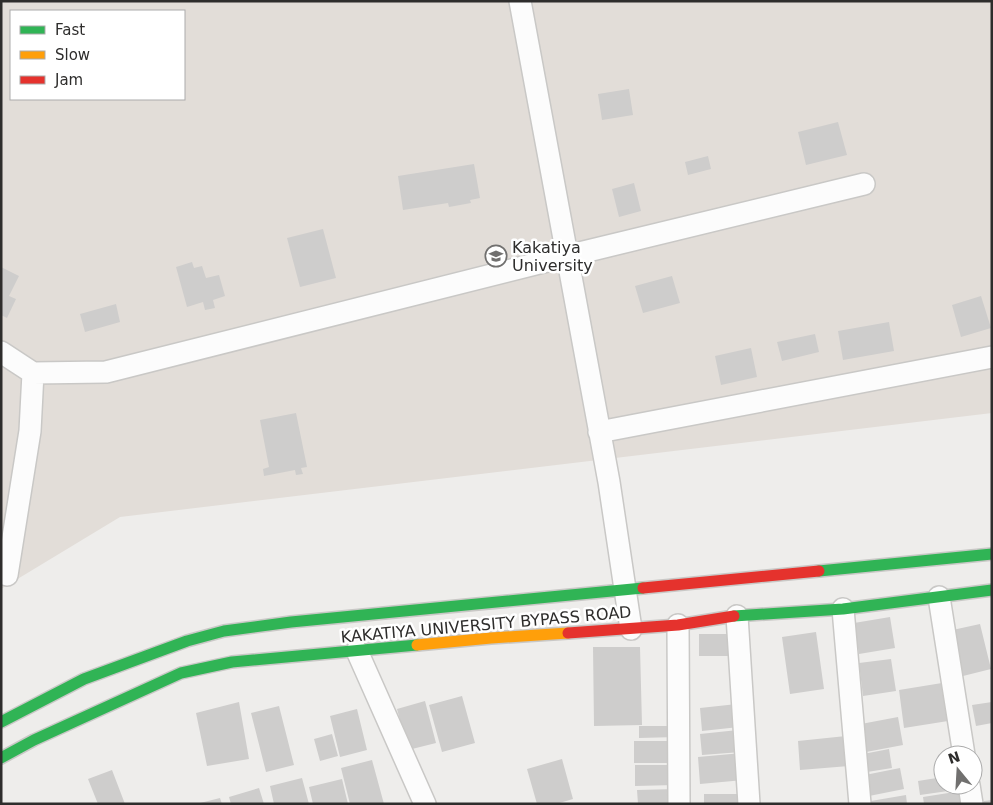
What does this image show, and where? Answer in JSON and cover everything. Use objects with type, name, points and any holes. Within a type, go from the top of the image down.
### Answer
[{"type":"main road","name":"KAKATIYA UNIVERSITY BYPASS ROAD","points":[[1,722],[84,679],[187,641],[224,631],[291,622],[992,554]]},
{"type":"main road","name":"KAKATIYA UNIVERSITY BYPASS ROAD","points":[[1,758],[34,740],[181,673],[232,662],[491,638],[630,629],[737,616],[843,609],[992,590]]},
{"type":"street","points":[[520,1],[608,482],[630,629]]},
{"type":"street","points":[[1,352],[33,373],[106,372],[567,256],[864,184]]},
{"type":"street","points":[[599,432],[992,357]]},
{"type":"street","points":[[8,575],[30,431],[33,373]]},
{"type":"street","points":[[939,597],[962,745]]},
{"type":"street","points":[[843,609],[860,804]]},
{"type":"street","points":[[737,616],[749,804]]},
{"type":"street","points":[[678,624],[679,804]]},
{"type":"street","points":[[358,651],[425,804]]},
{"type":"shaded area","name":"Kakatiya University","points":[[1,1],[992,1],[992,413],[120,517],[1,589]]},
{"type":"building","points":[[629,89],[633,115],[602,120],[598,94]]},
{"type":"building","points":[[838,122],[847,155],[806,165],[798,132]]},
{"type":"building","points":[[708,156],[711,169],[688,175],[685,162]]},
{"type":"building","points":[[474,164],[480,198],[470,200],[471,203],[449,207],[448,203],[403,210],[398,176]]},
{"type":"building","points":[[634,183],[641,211],[619,217],[612,189]]},
{"type":"building","points":[[323,229],[336,278],[300,287],[287,238]]},
{"type":"building","points":[[192,262],[194,268],[202,266],[206,278],[219,275],[225,296],[213,300],[215,308],[205,310],[203,302],[187,307],[176,267]]},
{"type":"building","points":[[1,267],[19,276],[9,296],[16,299],[7,318],[1,315]]},
{"type":"building","points":[[672,276],[680,303],[643,313],[635,286]]},
{"type":"building","points":[[981,296],[991,328],[961,337],[952,305]]},
{"type":"building","points":[[116,304],[120,322],[85,332],[80,314]]},
{"type":"building","points":[[889,322],[894,351],[843,360],[838,331]]},
{"type":"building","points":[[815,334],[819,352],[782,361],[777,342]]},
{"type":"building","points":[[751,348],[757,377],[721,385],[715,356]]},
{"type":"building","points":[[296,413],[307,467],[301,468],[303,474],[296,475],[295,470],[264,476],[263,469],[269,467],[260,420]]},
{"type":"building","points":[[890,617],[895,648],[859,654],[854,623]]},
{"type":"building","points":[[980,624],[991,669],[959,677],[948,631]]},
{"type":"building","points":[[816,632],[824,689],[790,694],[782,637]]},
{"type":"building","points":[[699,634],[729,634],[728,656],[699,656]]},
{"type":"building","points":[[593,647],[640,647],[642,725],[594,726]]},
{"type":"building","points":[[891,659],[896,691],[863,696],[859,663]]},
{"type":"building","points":[[942,683],[948,721],[904,728],[899,690]]},
{"type":"building","points":[[462,696],[475,743],[442,752],[429,705]]},
{"type":"building","points":[[425,701],[436,743],[408,750],[397,709]]},
{"type":"building","points":[[239,702],[249,759],[207,766],[196,713]]},
{"type":"building","points":[[992,702],[992,723],[976,726],[972,705]]},
{"type":"building","points":[[737,704],[739,727],[702,731],[700,708]]},
{"type":"building","points":[[279,706],[294,765],[266,772],[251,713]]},
{"type":"building","points":[[357,709],[367,750],[340,757],[330,716]]},
{"type":"building","points":[[898,717],[903,745],[866,752],[861,724]]},
{"type":"building","points":[[639,726],[677,726],[677,737],[639,738]]},
{"type":"building","points":[[738,730],[741,752],[702,755],[700,734]]},
{"type":"building","points":[[332,734],[338,756],[320,761],[314,739]]},
{"type":"building","points":[[846,736],[849,766],[800,770],[798,741]]},
{"type":"building","points":[[634,741],[674,741],[674,763],[634,763]]},
{"type":"building","points":[[889,749],[892,768],[861,773],[858,755]]},
{"type":"building","points":[[742,753],[744,780],[700,784],[698,757]]},
{"type":"building","points":[[562,759],[573,799],[556,804],[537,804],[527,769]]},
{"type":"building","points":[[372,760],[384,804],[350,804],[341,768]]},
{"type":"building","points":[[635,765],[675,765],[675,785],[635,786]]},
{"type":"building","points":[[900,768],[904,789],[869,796],[865,775]]},
{"type":"building","points":[[112,770],[125,804],[98,804],[88,779]]},
{"type":"building","points":[[302,778],[309,804],[274,804],[270,786]]},
{"type":"building","points":[[342,779],[348,804],[313,804],[309,787]]},
{"type":"building","points":[[933,779],[933,793],[920,795],[918,781]]},
{"type":"building","points":[[259,788],[264,804],[231,804],[229,797]]},
{"type":"building","points":[[677,789],[677,804],[638,804],[637,790]]},
{"type":"building","points":[[704,794],[740,794],[741,804],[704,804]]},
{"type":"building","points":[[906,795],[907,804],[865,804],[865,802]]},
{"type":"building","points":[[962,795],[963,804],[924,804],[923,797]]},
{"type":"building","points":[[220,798],[222,804],[200,804],[200,803]]},
{"type":"building","points":[[992,800],[992,804],[984,804],[984,801]]},
{"type":"traffic: fast","points":[[819,571],[992,554]]},
{"type":"traffic: fast","points":[[1,722],[84,679],[187,641],[224,631],[291,622],[643,588]]},
{"type":"traffic: fast","points":[[734,616],[843,609],[992,590]]},
{"type":"traffic: fast","points":[[1,758],[34,740],[181,673],[232,662],[417,645]]},
{"type":"traffic: slow","points":[[417,645],[568,633]]},
{"type":"traffic: jam","points":[[643,588],[819,571]]},
{"type":"traffic: jam","points":[[568,633],[678,625],[734,616]]},
{"type":"place","name":"Kakatiya University","points":[[496,256]]}]
